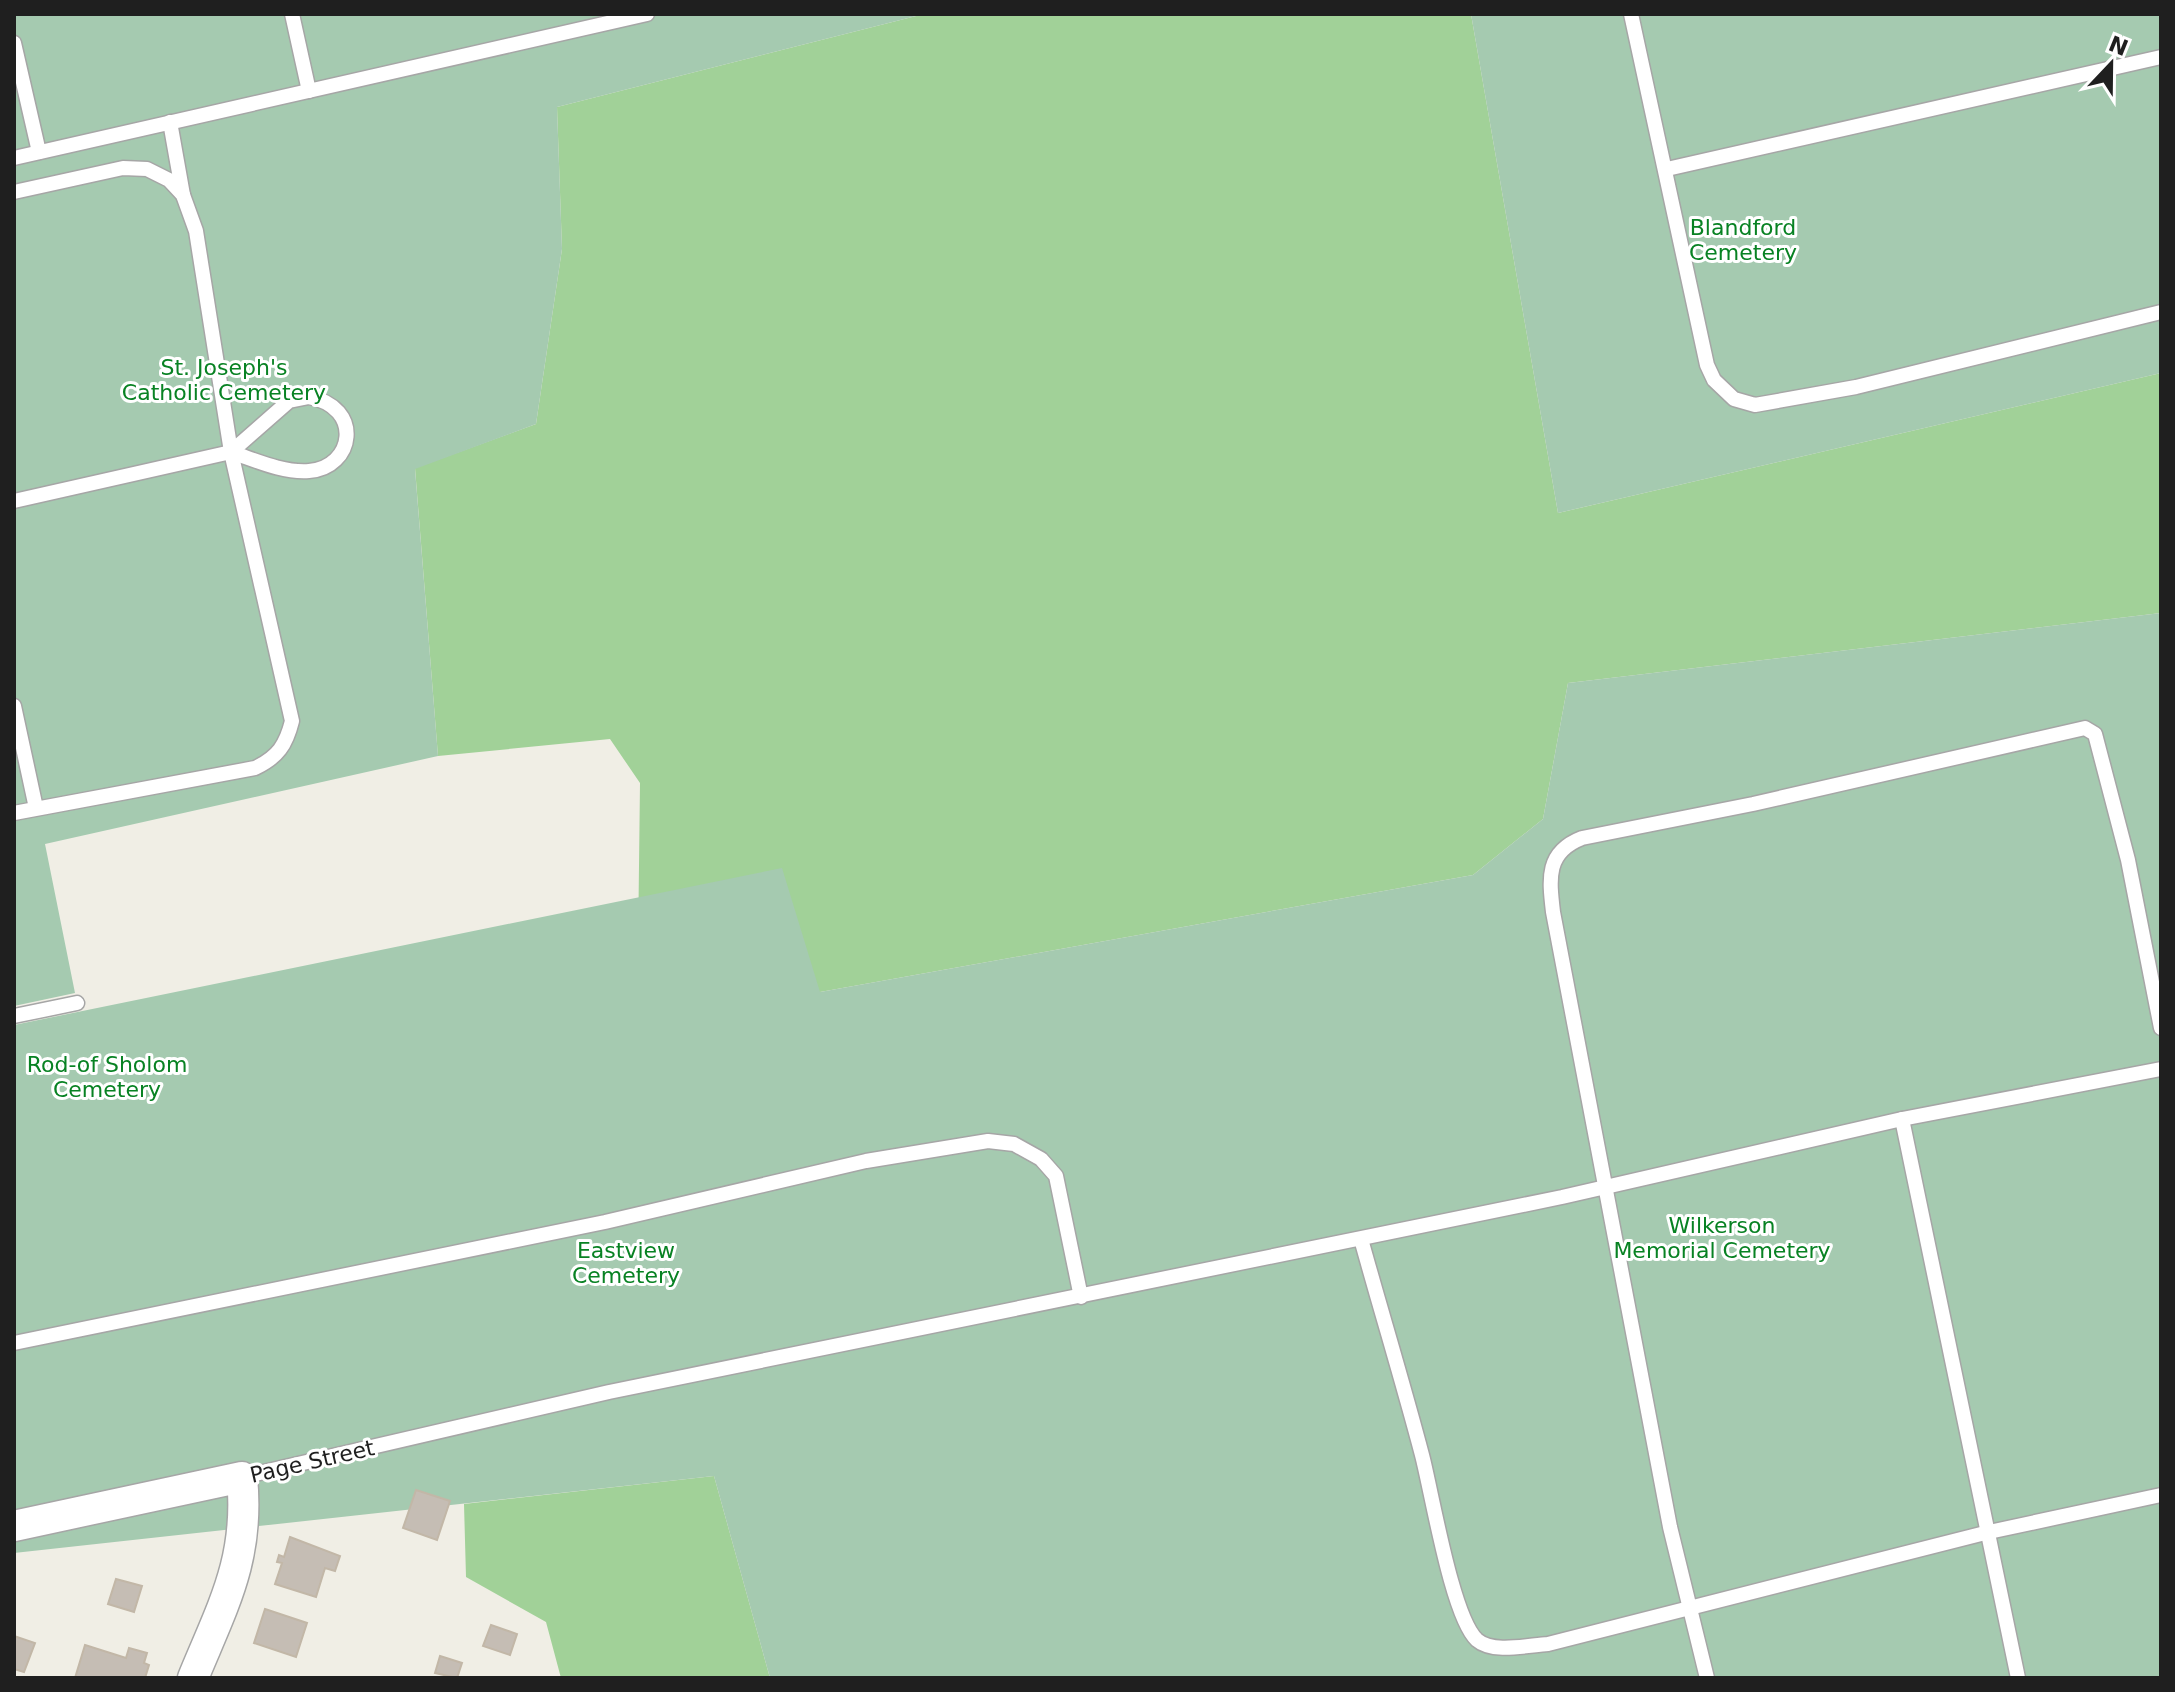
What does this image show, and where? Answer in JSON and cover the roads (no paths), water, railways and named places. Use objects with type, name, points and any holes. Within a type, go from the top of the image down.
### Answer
[{"type":"street","name":"Page Street","points":[[14,1526],[242,1477]]},
{"type":"street","points":[[193,1678],[240,1559],[246,1518],[242,1477]]},
{"type":"lane","points":[[292,14],[309,91]]},
{"type":"lane","points":[[14,158],[309,91],[584,21],[647,14]]},
{"type":"lane","points":[[1631,14],[1707,365],[1714,380],[1734,399],[1755,405],[1856,387],[2161,312]]},
{"type":"lane","points":[[14,43],[39,152]]},
{"type":"lane","points":[[1667,169],[2161,57]]},
{"type":"lane","points":[[14,813],[255,768],[274,758],[287,741],[292,721],[231,452],[196,231],[183,195],[170,122]]},
{"type":"lane","points":[[14,192],[123,168],[147,169],[169,180],[183,195]]},
{"type":"lane","points":[[14,501],[231,452],[289,401],[309,397],[324,400],[341,413],[348,428],[345,445],[330,463],[312,472],[292,471],[231,452]]},
{"type":"lane","points":[[14,706],[36,808]]},
{"type":"lane","points":[[1707,1678],[1692,1606],[1670,1527],[1549,875],[1554,857],[1568,844],[1582,838],[1753,804],[2085,728],[2095,734],[2128,860],[2161,1028]]},
{"type":"lane","points":[[14,1016],[77,1003]]},
{"type":"lane","name":"Page Street","points":[[242,1477],[609,1392],[1361,1239],[1902,1119],[2161,1069]]},
{"type":"lane","points":[[1902,1119],[2018,1678]]},
{"type":"lane","points":[[14,1343],[605,1222],[866,1161],[988,1141],[1014,1144],[1041,1159],[1056,1176],[1081,1297]]},
{"type":"lane","points":[[1361,1239],[1469,1632],[1481,1643],[1494,1647],[1548,1644],[1989,1532],[2161,1495]]},
{"type":"park label","name":"Blandford Cemetery","points":[[1743,240]]},
{"type":"park label","name":"St. Joseph's Catholic Cemetery","points":[[224,380]]},
{"type":"park label","name":"Rod-of Sholom Cemetery","points":[[107,1076]]},
{"type":"park label","name":"Wilkerson Memorial Cemetery","points":[[1722,1238]]},
{"type":"park label","name":"Eastview Cemetery","points":[[626,1262]]}]
